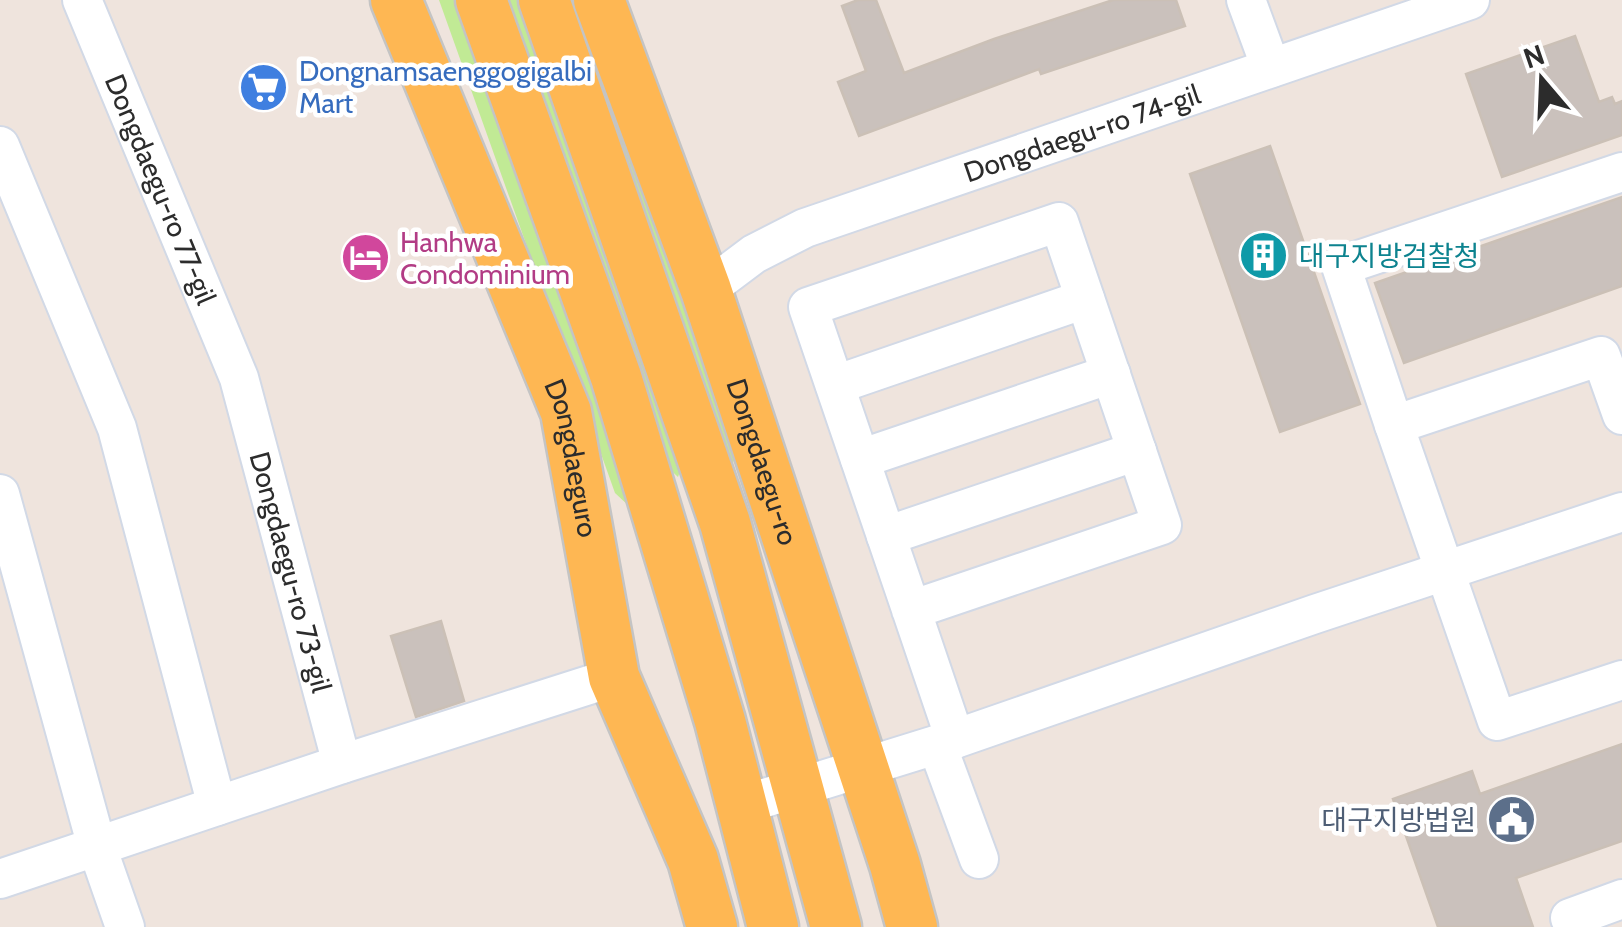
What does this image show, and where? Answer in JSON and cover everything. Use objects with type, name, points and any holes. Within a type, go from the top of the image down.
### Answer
[{"type":"main road","name":"Dongdaeguro","points":[[396,0],[566,412],[614,677],[692,860],[712,927]]},
{"type":"main road","points":[[482,0],[616,377],[720,721],[772,927]]},
{"type":"main road","name":"Dongdaegu-ro","points":[[544,0],[726,523],[836,927]]},
{"type":"main road","name":"Dongdaegu-ro","points":[[599,0],[706,290],[912,927]]},
{"type":"main road","points":[[799,927],[824,927]]},
{"type":"street","name":"Dongdaegu-ro 77-gil","points":[[82,0],[239,378]]},
{"type":"street","points":[[1246,0],[1270,68]]},
{"type":"street","name":"Dongdaegu-ro 74-gil","points":[[706,290],[754,254],[806,228],[1470,0]]},
{"type":"street","points":[[0,146],[117,428],[217,806]]},
{"type":"street","points":[[1622,172],[1341,266],[1497,721],[1622,680]]},
{"type":"street","points":[[911,610],[1162,525],[1059,222],[808,308],[911,610],[978,859]]},
{"type":"street","points":[[835,385],[1086,300]]},
{"type":"street","points":[[1394,426],[1601,356],[1622,415]]},
{"type":"street","points":[[860,459],[1110,374]]},
{"type":"street","name":"Dongdaegu-ro 73-gil","points":[[239,378],[342,764]]},
{"type":"street","points":[[886,536],[1137,451]]},
{"type":"street","points":[[0,494],[97,847],[125,927]]},
{"type":"street","points":[[742,805],[946,742],[1622,512]]},
{"type":"street","points":[[0,879],[614,677]]},
{"type":"street","points":[[1570,918],[1622,898]]},
{"type":"green space","points":[[439,0],[461,0],[637,486],[630,507],[615,493]]},
{"type":"green space","points":[[497,0],[520,0],[685,457],[678,477],[663,463]]},
{"type":"green space","points":[[553,0],[576,0],[738,448],[731,469]]},
{"type":"building","points":[[858,0],[876,0],[904,73],[1113,0],[1176,0],[1185,26],[1041,74],[1039,69],[859,136],[838,82],[866,71],[842,6]]},
{"type":"building","name":"대구지방검찰청","points":[[1575,36],[1599,102],[1612,97],[1615,104],[1622,101],[1622,135],[1502,177],[1466,74]]},
{"type":"building","name":"대구지방검찰청","points":[[1270,146],[1360,404],[1280,432],[1190,174]]},
{"type":"building","points":[[1622,197],[1622,286],[1404,363],[1375,283]]},
{"type":"building","points":[[441,621],[464,701],[416,717],[391,636]]},
{"type":"building","name":"대구지방법원","points":[[1622,744],[1622,841],[1516,878],[1533,927],[1438,927],[1393,799],[1472,771],[1480,794]]},
{"type":"place","name":"Dongnamsaenggogigalbi Mart","points":[[264,87]]},
{"type":"place","name":"대구지방검찰청","points":[[1264,256]]},
{"type":"place","name":"Hanhwa Condominium","points":[[365,258]]},
{"type":"place","name":"대구지방법원","points":[[1511,820]]}]
